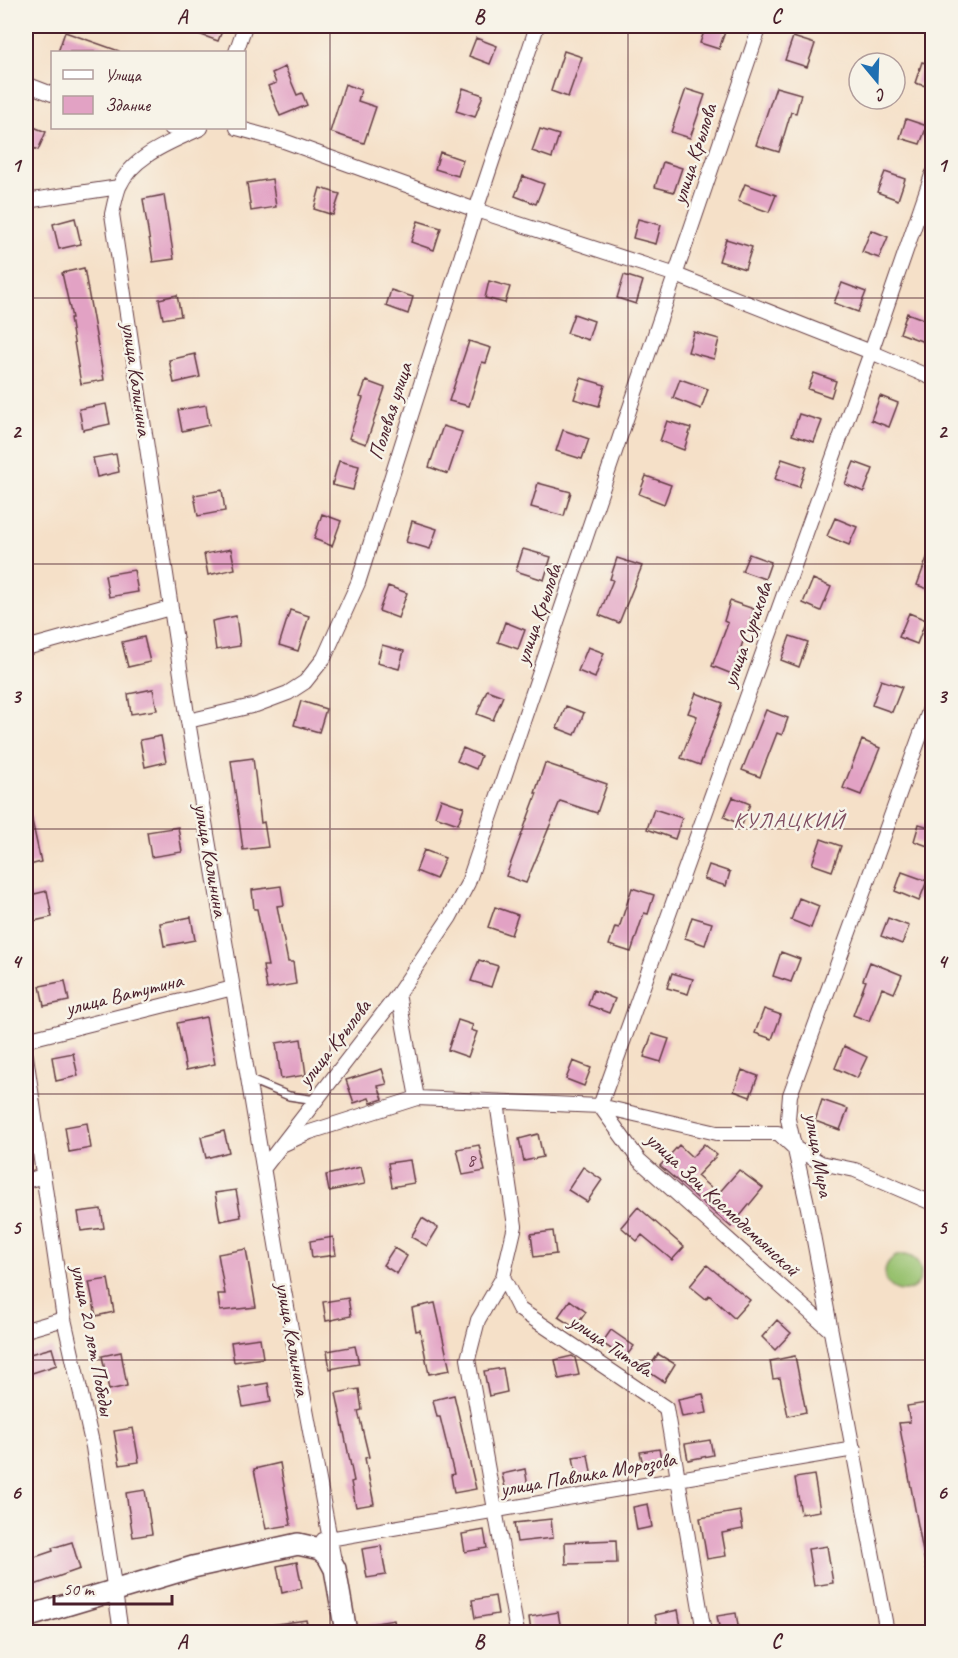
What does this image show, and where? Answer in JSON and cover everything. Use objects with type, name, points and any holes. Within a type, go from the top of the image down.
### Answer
[{"type":"main road","points":[[26,1617],[193,1567],[298,1544],[320,1549],[328,1556],[335,1569]]},
{"type":"main road","name":"улица Калинина","points":[[335,1569],[346,1632]]},
{"type":"street","points":[[236,51],[245,26]]},
{"type":"street","name":"Полевая улица","points":[[188,721],[256,705],[288,693],[305,682],[324,658],[358,583],[537,26]]},
{"type":"street","name":"улица Крылова","points":[[263,1169],[398,994],[450,917],[468,883],[760,26]]},
{"type":"street","points":[[26,84],[51,94]]},
{"type":"street","name":"улица Калинина","points":[[199,129],[147,155],[131,168],[119,187],[112,214],[188,721],[263,1169],[335,1569]]},
{"type":"street","points":[[241,129],[281,140],[476,210],[676,275],[933,378]]},
{"type":"street","name":"улица Сурикова","points":[[600,1106],[933,175]]},
{"type":"street","points":[[26,201],[119,187]]},
{"type":"street","points":[[26,648],[170,608]]},
{"type":"street","name":"улица Мира","points":[[887,1632],[808,1208],[788,1119],[790,1095],[933,703]]},
{"type":"street","name":"улица Ватутина","points":[[26,1040],[233,988]]},
{"type":"street","points":[[398,994],[417,1098]]},
{"type":"street","name":"улица 20 лет Победы","points":[[26,1056],[63,1319],[93,1447],[121,1632]]},
{"type":"street","points":[[278,1148],[310,1132],[417,1098],[600,1106],[717,1133],[778,1134],[793,1147],[821,1163],[855,1170],[933,1203]]},
{"type":"street","points":[[496,1102],[514,1226],[503,1277],[478,1320],[468,1359],[517,1632]]},
{"type":"street","name":"улица Зои Космодемьянской","points":[[600,1106],[639,1160],[831,1331]]},
{"type":"street","points":[[26,1181],[43,1176]]},
{"type":"street","name":"улица Титова","points":[[503,1277],[519,1309],[666,1408],[704,1632]]},
{"type":"street","points":[[26,1330],[63,1319]]},
{"type":"street","name":"улица Павлика Морозова","points":[[298,1544],[854,1449]]},
{"type":"lane","points":[[248,1079],[289,1096],[316,1100]]},
{"type":"green space","points":[[903,1255],[915,1261],[921,1273],[915,1285],[903,1291],[891,1285],[885,1273],[891,1261]]},
{"type":"building","points":[[179,26],[224,26],[218,41]]},
{"type":"building","points":[[706,26],[727,26],[719,49],[700,43]]},
{"type":"building","points":[[65,32],[119,51],[58,51]]},
{"type":"building","points":[[793,37],[815,44],[807,67],[785,60]]},
{"type":"building","points":[[476,38],[497,46],[490,64],[469,56]]},
{"type":"building","points":[[564,51],[582,57],[568,97],[551,91]]},
{"type":"building","points":[[922,62],[933,65],[933,88],[915,83]]},
{"type":"building","points":[[285,67],[297,95],[302,93],[307,105],[280,116],[268,86],[276,83],[272,73]]},
{"type":"building","points":[[345,84],[361,90],[358,101],[376,107],[364,143],[330,132]]},
{"type":"building","points":[[776,87],[801,94],[796,113],[791,112],[779,152],[756,145]]},
{"type":"building","points":[[463,88],[483,95],[475,117],[456,111]]},
{"type":"building","points":[[686,89],[705,95],[690,138],[671,132]]},
{"type":"building","points":[[906,119],[927,126],[920,144],[900,138]]},
{"type":"building","points":[[26,124],[46,132],[38,150],[26,145]]},
{"type":"building","points":[[540,129],[559,135],[552,158],[532,151]]},
{"type":"building","points":[[440,152],[463,160],[458,176],[435,169]]},
{"type":"building","points":[[663,162],[682,168],[674,192],[655,187]]},
{"type":"building","points":[[885,172],[905,179],[898,200],[877,192]]},
{"type":"building","points":[[523,176],[544,184],[536,204],[515,196]]},
{"type":"building","points":[[272,179],[276,207],[251,211],[247,183]]},
{"type":"building","points":[[745,184],[776,195],[769,212],[738,201]]},
{"type":"building","points":[[320,188],[340,194],[333,215],[314,209]]},
{"type":"building","points":[[164,195],[174,259],[153,262],[143,199]]},
{"type":"building","points":[[75,218],[81,244],[59,249],[53,224]]},
{"type":"building","points":[[638,219],[661,225],[656,244],[633,238]]},
{"type":"building","points":[[418,221],[441,228],[434,250],[411,242]]},
{"type":"building","points":[[871,230],[888,237],[879,258],[862,252]]},
{"type":"building","points":[[726,239],[752,247],[745,269],[719,261]]},
{"type":"building","points":[[84,268],[104,380],[81,384],[70,318],[72,318],[62,273]]},
{"type":"building","points":[[624,275],[643,281],[636,304],[617,298]]},
{"type":"building","points":[[489,281],[510,287],[505,303],[485,298]]},
{"type":"building","points":[[842,283],[866,292],[858,312],[834,303]]},
{"type":"building","points":[[391,290],[413,297],[408,314],[386,306]]},
{"type":"building","points":[[177,295],[181,316],[163,319],[159,299]]},
{"type":"building","points":[[907,313],[931,322],[924,342],[900,333]]},
{"type":"building","points":[[574,314],[594,321],[588,340],[567,333]]},
{"type":"building","points":[[694,332],[719,339],[714,359],[688,352]]},
{"type":"building","points":[[469,341],[491,348],[486,363],[482,362],[469,406],[449,401]]},
{"type":"building","points":[[195,354],[200,377],[174,383],[169,360]]},
{"type":"building","points":[[814,373],[836,381],[831,397],[808,389]]},
{"type":"building","points":[[581,378],[605,385],[599,406],[574,399]]},
{"type":"building","points":[[680,379],[708,389],[701,409],[673,398]]},
{"type":"building","points":[[366,381],[385,388],[366,444],[349,438],[363,398],[360,397]]},
{"type":"building","points":[[880,396],[898,403],[889,427],[871,420]]},
{"type":"building","points":[[106,404],[110,424],[83,430],[79,409]]},
{"type":"building","points":[[206,405],[209,425],[182,431],[178,410]]},
{"type":"building","points":[[799,414],[822,421],[814,442],[792,435]]},
{"type":"building","points":[[667,421],[691,428],[684,450],[660,441]]},
{"type":"building","points":[[443,426],[462,432],[448,474],[429,467]]},
{"type":"building","points":[[563,430],[589,439],[582,459],[556,451]]},
{"type":"building","points":[[116,454],[119,472],[97,477],[93,458]]},
{"type":"building","points":[[782,459],[806,467],[799,487],[775,479]]},
{"type":"building","points":[[339,461],[359,466],[353,490],[332,485]]},
{"type":"building","points":[[854,462],[873,469],[864,492],[845,484]]},
{"type":"building","points":[[646,476],[671,485],[664,504],[639,494]]},
{"type":"building","points":[[538,483],[571,492],[564,516],[531,507]]},
{"type":"building","points":[[222,490],[225,511],[198,516],[194,495]]},
{"type":"building","points":[[322,514],[341,521],[332,546],[314,539]]},
{"type":"building","points":[[835,518],[857,527],[849,545],[827,536]]},
{"type":"building","points":[[412,521],[437,529],[430,549],[406,542]]},
{"type":"building","points":[[931,547],[933,547],[933,591],[917,585]]},
{"type":"building","points":[[231,549],[235,569],[208,575],[204,554]]},
{"type":"building","points":[[523,549],[551,557],[544,580],[516,571]]},
{"type":"building","points":[[749,554],[771,562],[765,579],[742,571]]},
{"type":"building","points":[[617,558],[642,566],[619,623],[599,615],[613,580],[610,579]]},
{"type":"building","points":[[134,570],[138,592],[109,597],[105,575]]},
{"type":"building","points":[[813,579],[831,587],[821,611],[803,603]]},
{"type":"building","points":[[388,586],[407,593],[398,618],[379,611]]},
{"type":"building","points":[[730,601],[754,609],[732,674],[712,666],[728,623],[724,621]]},
{"type":"building","points":[[290,610],[309,616],[298,651],[279,645]]},
{"type":"building","points":[[909,613],[926,620],[917,644],[899,637]]},
{"type":"building","points":[[236,616],[240,646],[216,650],[212,621]]},
{"type":"building","points":[[505,622],[525,630],[518,649],[498,642]]},
{"type":"building","points":[[790,636],[808,642],[799,667],[781,660]]},
{"type":"building","points":[[144,637],[150,662],[128,667],[122,642]]},
{"type":"building","points":[[382,645],[404,651],[399,669],[377,663]]},
{"type":"building","points":[[588,647],[604,653],[595,678],[578,671]]},
{"type":"building","points":[[881,680],[902,687],[892,712],[872,705]]},
{"type":"building","points":[[153,689],[157,710],[131,714],[128,694]]},
{"type":"building","points":[[487,690],[503,696],[493,720],[477,714]]},
{"type":"building","points":[[696,693],[723,703],[700,765],[681,758],[697,716],[688,713]]},
{"type":"building","points":[[301,701],[326,709],[319,732],[294,725]]},
{"type":"building","points":[[566,706],[584,713],[575,735],[557,728]]},
{"type":"building","points":[[766,710],[788,718],[782,735],[777,733],[760,777],[742,770]]},
{"type":"building","points":[[161,736],[166,762],[145,767],[140,740]]},
{"type":"building","points":[[862,740],[880,748],[861,795],[843,788]]},
{"type":"building","points":[[463,748],[481,756],[476,769],[457,761]]},
{"type":"building","points":[[253,758],[261,823],[264,822],[268,847],[243,850],[231,761]]},
{"type":"building","points":[[545,763],[607,784],[597,813],[560,801],[526,883],[506,876],[537,793],[535,793]]},
{"type":"building","points":[[733,797],[750,804],[742,825],[724,817]]},
{"type":"building","points":[[441,799],[464,807],[458,824],[435,816]]},
{"type":"building","points":[[654,809],[682,818],[675,839],[647,829]]},
{"type":"building","points":[[31,816],[41,862],[26,866],[26,817]]},
{"type":"building","points":[[919,824],[933,828],[933,848],[914,841]]},
{"type":"building","points":[[178,827],[182,852],[151,857],[147,832]]},
{"type":"building","points":[[821,839],[841,846],[832,871],[812,864]]},
{"type":"building","points":[[424,850],[445,858],[436,879],[416,871]]},
{"type":"building","points":[[709,865],[730,872],[726,886],[704,879]]},
{"type":"building","points":[[902,872],[927,881],[919,901],[895,891]]},
{"type":"building","points":[[281,886],[284,905],[277,906],[288,962],[293,962],[296,984],[267,989],[263,966],[268,966],[257,909],[254,909],[252,890]]},
{"type":"building","points":[[632,888],[654,895],[648,914],[644,913],[631,952],[609,945],[615,927],[619,928]]},
{"type":"building","points":[[47,891],[52,917],[30,922],[26,896]]},
{"type":"building","points":[[799,898],[819,906],[811,928],[791,920]]},
{"type":"building","points":[[495,907],[518,915],[511,935],[488,927]]},
{"type":"building","points":[[191,917],[195,940],[164,946],[160,923]]},
{"type":"building","points":[[692,917],[712,923],[705,945],[685,938]]},
{"type":"building","points":[[888,918],[909,926],[902,944],[881,936]]},
{"type":"building","points":[[781,952],[800,959],[791,982],[773,976]]},
{"type":"building","points":[[479,960],[498,966],[491,987],[471,981]]},
{"type":"building","points":[[870,962],[902,975],[894,993],[882,988],[869,1021],[853,1015],[866,981],[863,980]]},
{"type":"building","points":[[672,973],[693,979],[688,994],[667,988]]},
{"type":"building","points":[[65,981],[69,1001],[44,1006],[40,986]]},
{"type":"building","points":[[593,990],[615,999],[609,1013],[588,1005]]},
{"type":"building","points":[[764,1009],[781,1015],[772,1039],[755,1033]]},
{"type":"building","points":[[206,1017],[215,1064],[186,1070],[177,1023]]},
{"type":"building","points":[[458,1020],[473,1025],[471,1030],[477,1032],[468,1057],[448,1050]]},
{"type":"building","points":[[652,1034],[669,1039],[661,1062],[644,1057]]},
{"type":"building","points":[[301,1039],[306,1075],[281,1079],[276,1043]]},
{"type":"building","points":[[844,1046],[867,1057],[857,1078],[835,1068]]},
{"type":"building","points":[[73,1053],[78,1076],[56,1081],[52,1057]]},
{"type":"building","points":[[573,1061],[591,1068],[584,1086],[566,1079]]},
{"type":"building","points":[[382,1069],[387,1084],[378,1086],[383,1099],[371,1103],[369,1098],[354,1103],[346,1080]]},
{"type":"building","points":[[742,1070],[758,1076],[750,1097],[734,1091]]},
{"type":"building","points":[[822,1100],[848,1109],[840,1130],[815,1121]]},
{"type":"building","points":[[87,1123],[91,1148],[69,1152],[65,1127]]},
{"type":"building","points":[[224,1131],[229,1152],[206,1158],[201,1137]]},
{"type":"building","points":[[538,1134],[543,1157],[524,1161],[519,1139]]},
{"type":"building","points":[[704,1144],[717,1155],[697,1176],[718,1194],[739,1170],[763,1188],[731,1227],[660,1166],[679,1145],[692,1157]]},
{"type":"building","points":[[479,1145],[485,1171],[463,1175],[457,1149]]},
{"type":"building","points":[[410,1160],[414,1183],[392,1187],[388,1163]]},
{"type":"building","points":[[361,1167],[365,1184],[329,1191],[326,1175]]},
{"type":"building","points":[[583,1167],[602,1180],[587,1202],[568,1190]]},
{"type":"building","points":[[236,1190],[241,1217],[220,1221],[215,1193]]},
{"type":"building","points":[[638,1207],[684,1247],[672,1260],[642,1235],[637,1241],[621,1227]]},
{"type":"building","points":[[101,1209],[104,1228],[81,1231],[78,1212]]},
{"type":"building","points":[[422,1218],[438,1228],[427,1246],[411,1237]]},
{"type":"building","points":[[553,1231],[556,1254],[534,1257],[531,1234]]},
{"type":"building","points":[[333,1237],[336,1255],[312,1258],[310,1241]]},
{"type":"building","points":[[394,1248],[407,1256],[397,1274],[383,1265]]},
{"type":"building","points":[[246,1249],[256,1307],[220,1311],[218,1294],[225,1294],[218,1254]]},
{"type":"building","points":[[707,1265],[750,1300],[734,1318],[709,1295],[706,1299],[690,1286]]},
{"type":"building","points":[[108,1279],[114,1312],[96,1316],[89,1282]]},
{"type":"building","points":[[348,1298],[351,1316],[326,1321],[323,1302]]},
{"type":"building","points":[[570,1300],[586,1312],[575,1328],[558,1317]]},
{"type":"building","points":[[435,1303],[450,1370],[429,1374],[420,1330],[416,1331],[412,1308]]},
{"type":"building","points":[[777,1320],[791,1333],[775,1350],[762,1337]]},
{"type":"building","points":[[611,1330],[634,1346],[625,1358],[602,1343]]},
{"type":"building","points":[[260,1338],[263,1358],[234,1362],[231,1342]]},
{"type":"building","points":[[355,1346],[359,1364],[330,1369],[327,1351]]},
{"type":"building","points":[[52,1348],[57,1365],[26,1375],[26,1355]]},
{"type":"building","points":[[121,1352],[127,1386],[109,1390],[102,1356]]},
{"type":"building","points":[[658,1354],[675,1364],[664,1382],[647,1371]]},
{"type":"building","points":[[572,1356],[575,1358],[579,1375],[559,1379],[555,1360]]},
{"type":"building","points":[[795,1356],[806,1412],[788,1416],[780,1378],[773,1379],[770,1361]]},
{"type":"building","points":[[503,1368],[507,1392],[489,1396],[484,1371]]},
{"type":"building","points":[[268,1383],[271,1402],[243,1407],[239,1388]]},
{"type":"building","points":[[359,1389],[362,1410],[358,1411],[369,1457],[365,1458],[374,1504],[356,1507],[351,1482],[354,1481],[336,1393]]},
{"type":"building","points":[[703,1394],[707,1413],[682,1417],[678,1399]]},
{"type":"building","points":[[454,1395],[476,1489],[454,1493],[451,1475],[454,1474],[440,1417],[437,1417],[433,1400]]},
{"type":"building","points":[[933,1402],[933,1567],[926,1568],[899,1423],[910,1422],[907,1406]]},
{"type":"building","points":[[133,1428],[139,1462],[120,1465],[114,1431]]},
{"type":"building","points":[[710,1440],[713,1455],[688,1460],[685,1444]]},
{"type":"building","points":[[659,1449],[663,1466],[644,1469],[640,1452]]},
{"type":"building","points":[[588,1455],[592,1478],[577,1480],[573,1457]]},
{"type":"building","points":[[280,1463],[291,1525],[266,1529],[254,1469]]},
{"type":"building","points":[[525,1469],[528,1487],[506,1492],[502,1474]]},
{"type":"building","points":[[814,1475],[820,1511],[801,1514],[795,1478]]},
{"type":"building","points":[[145,1490],[152,1534],[133,1537],[126,1493]]},
{"type":"building","points":[[648,1504],[652,1527],[637,1530],[633,1507]]},
{"type":"building","points":[[740,1511],[743,1529],[722,1533],[726,1556],[707,1559],[700,1518]]},
{"type":"building","points":[[551,1519],[553,1538],[517,1542],[514,1523]]},
{"type":"building","points":[[484,1530],[487,1548],[465,1552],[462,1534]]},
{"type":"building","points":[[616,1540],[617,1563],[566,1564],[565,1542]]},
{"type":"building","points":[[72,1542],[80,1569],[26,1588],[26,1560]]},
{"type":"building","points":[[381,1546],[386,1575],[367,1578],[362,1549]]},
{"type":"building","points":[[827,1546],[833,1583],[814,1586],[808,1549]]},
{"type":"building","points":[[297,1562],[302,1588],[282,1593],[277,1566]]},
{"type":"building","points":[[495,1596],[498,1614],[475,1618],[472,1600]]},
{"type":"building","points":[[678,1610],[682,1632],[659,1632],[655,1615]]},
{"type":"building","points":[[558,1612],[561,1630],[531,1632],[529,1617]]},
{"type":"building","points":[[736,1613],[739,1632],[720,1632],[717,1616]]},
{"type":"building","points":[[306,1620],[309,1632],[272,1632],[271,1625]]},
{"type":"building","points":[[394,1620],[396,1632],[359,1632],[358,1626]]},
{"type":"district","name":"КУЛАЦКИЙ","points":[[789,820]]}]
